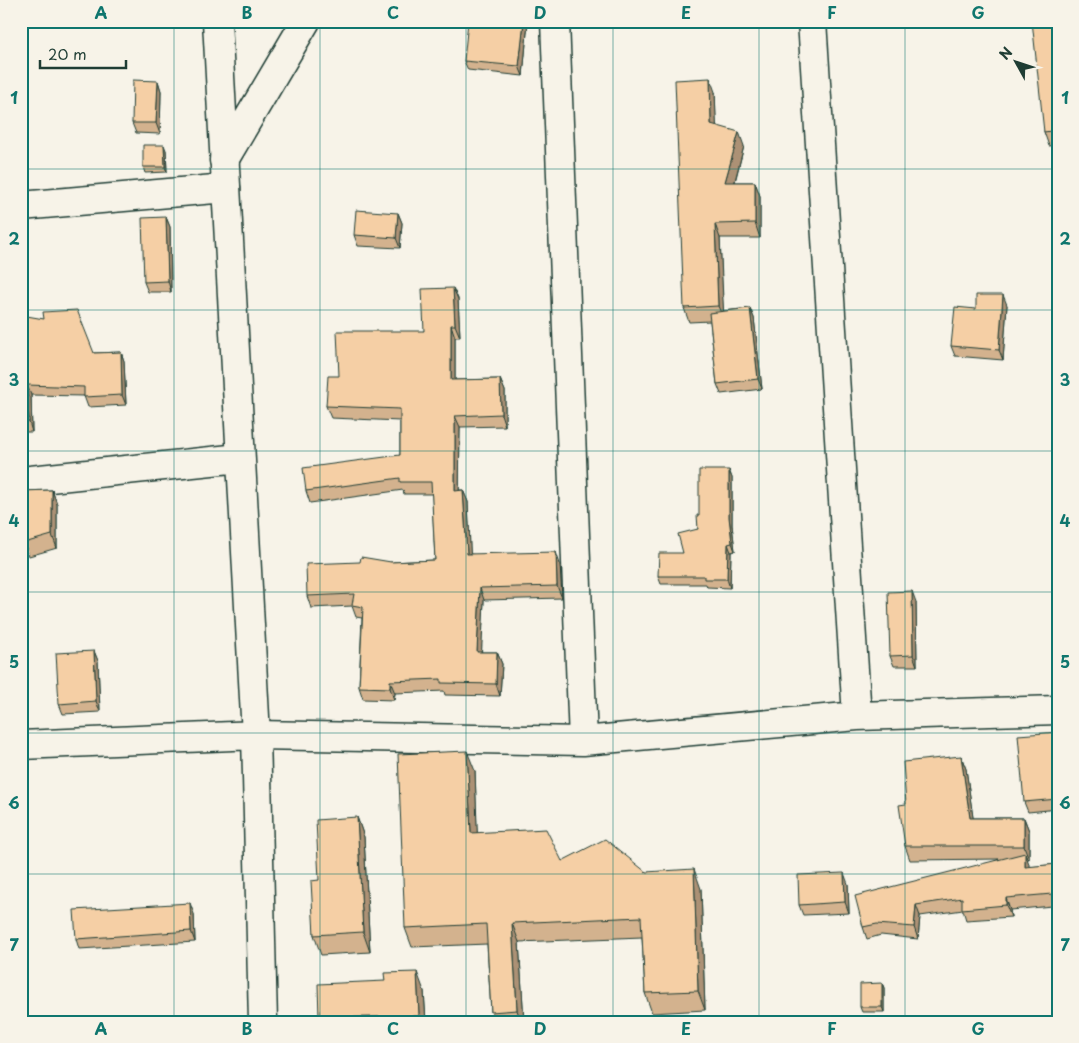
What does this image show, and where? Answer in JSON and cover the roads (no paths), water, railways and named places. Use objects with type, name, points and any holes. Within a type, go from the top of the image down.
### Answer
[{"type":"street","points":[[217,21],[256,736],[263,1022]]},
{"type":"street","points":[[224,160],[306,21]]},
{"type":"street","points":[[555,21],[583,741]]},
{"type":"street","points":[[812,21],[857,716]]},
{"type":"street","points":[[21,206],[226,188]]},
{"type":"street","points":[[21,481],[240,458]]},
{"type":"street","points":[[21,745],[256,736],[583,741],[857,716],[1058,710]]}]
